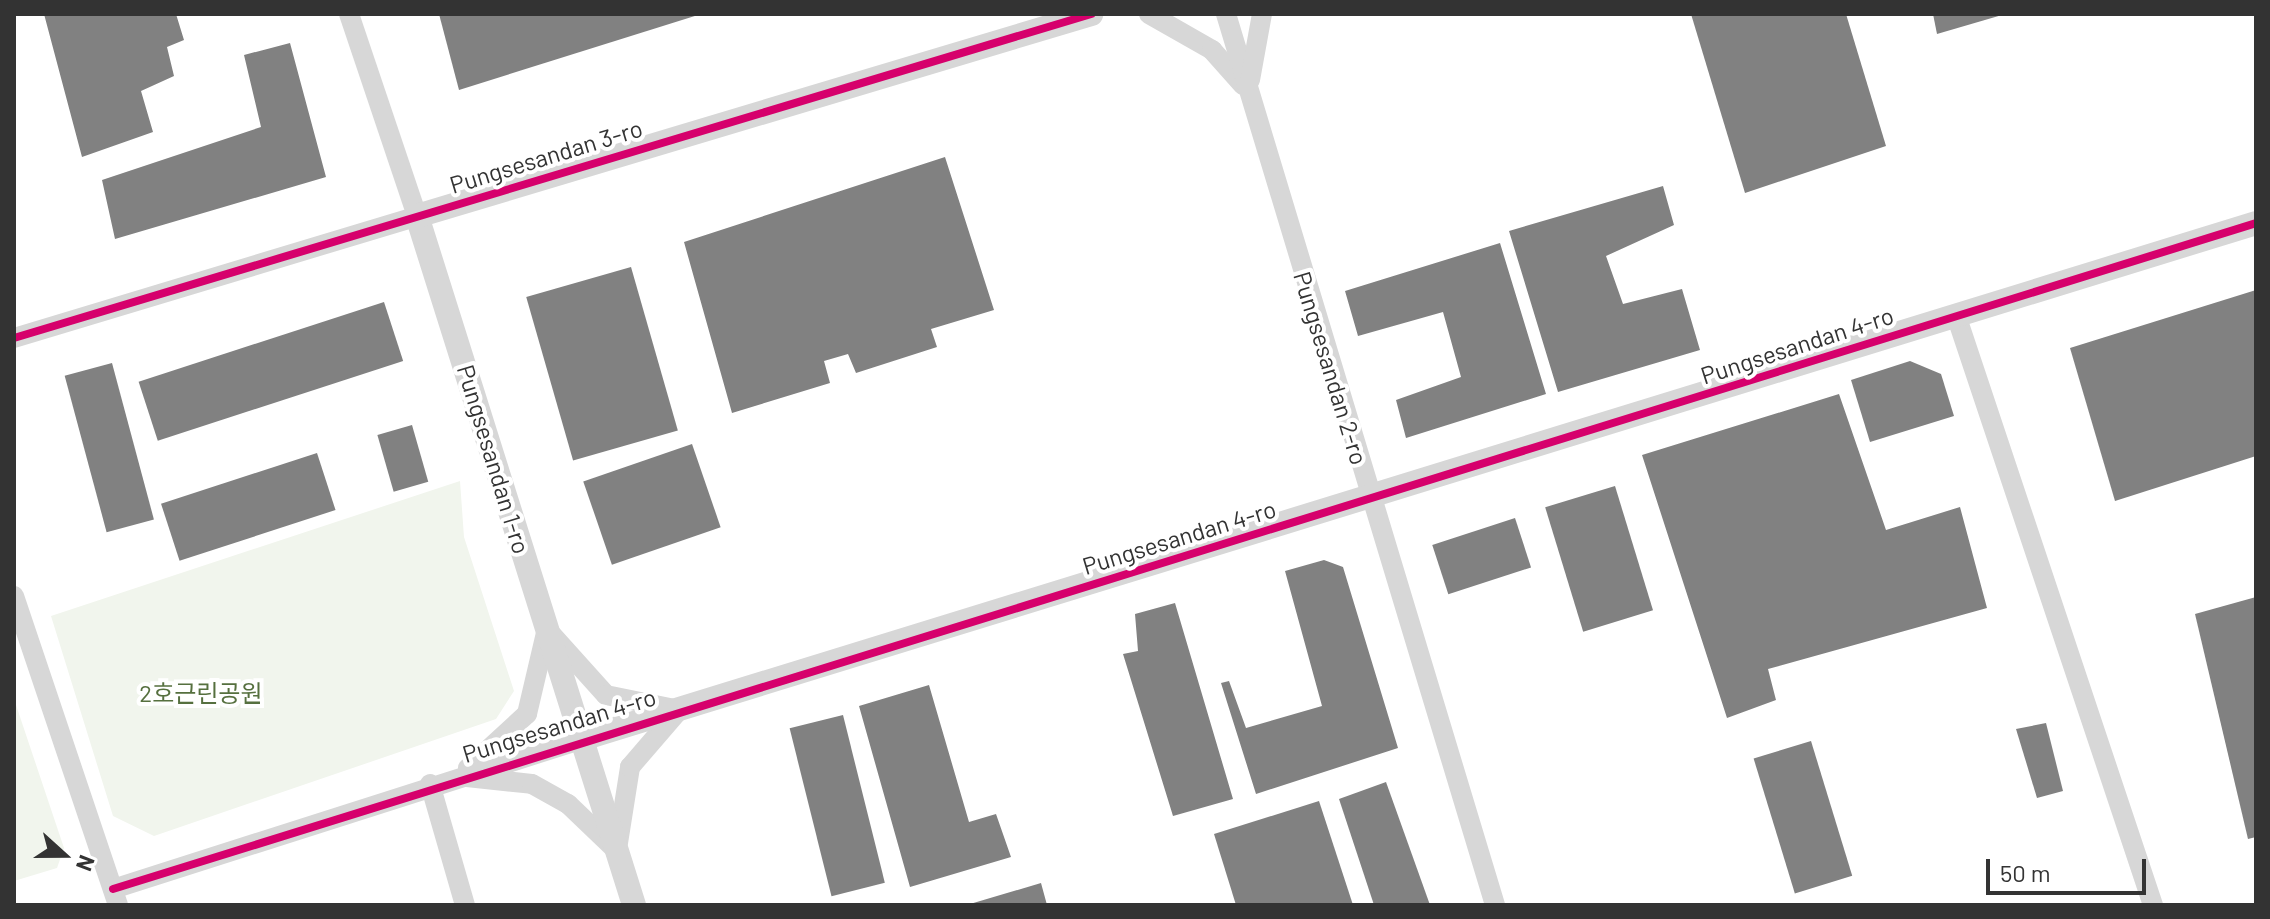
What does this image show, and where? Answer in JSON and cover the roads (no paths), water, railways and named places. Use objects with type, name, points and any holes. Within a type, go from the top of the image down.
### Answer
[{"type":"street","name":"Pungsesandan 1-ro","points":[[349,14],[417,216],[634,905]]},
{"type":"street","name":"Pungsesandan 3-ro","points":[[14,338],[1091,14]]},
{"type":"street","points":[[1149,14],[1212,50],[1248,92]]},
{"type":"street","name":"Pungsesandan 2-ro","points":[[1226,14],[1370,500],[1495,905]]},
{"type":"street","points":[[1248,92],[1262,14]]},
{"type":"street","name":"Pungsesandan 4-ro","points":[[115,897],[430,784],[1370,500],[2256,223]]},
{"type":"street","points":[[1956,315],[2153,905]]},
{"type":"street","points":[[14,596],[20,626],[115,897]]},
{"type":"street","points":[[547,629],[606,695],[679,710],[630,767],[620,792],[617,851]]},
{"type":"street","points":[[459,776],[527,714],[547,629]]},
{"type":"street","points":[[459,776],[532,784],[568,804],[617,851]]},
{"type":"street","points":[[430,784],[465,905]]},
{"type":"park label","name":"2호근린공원","points":[[201,693]]}]
